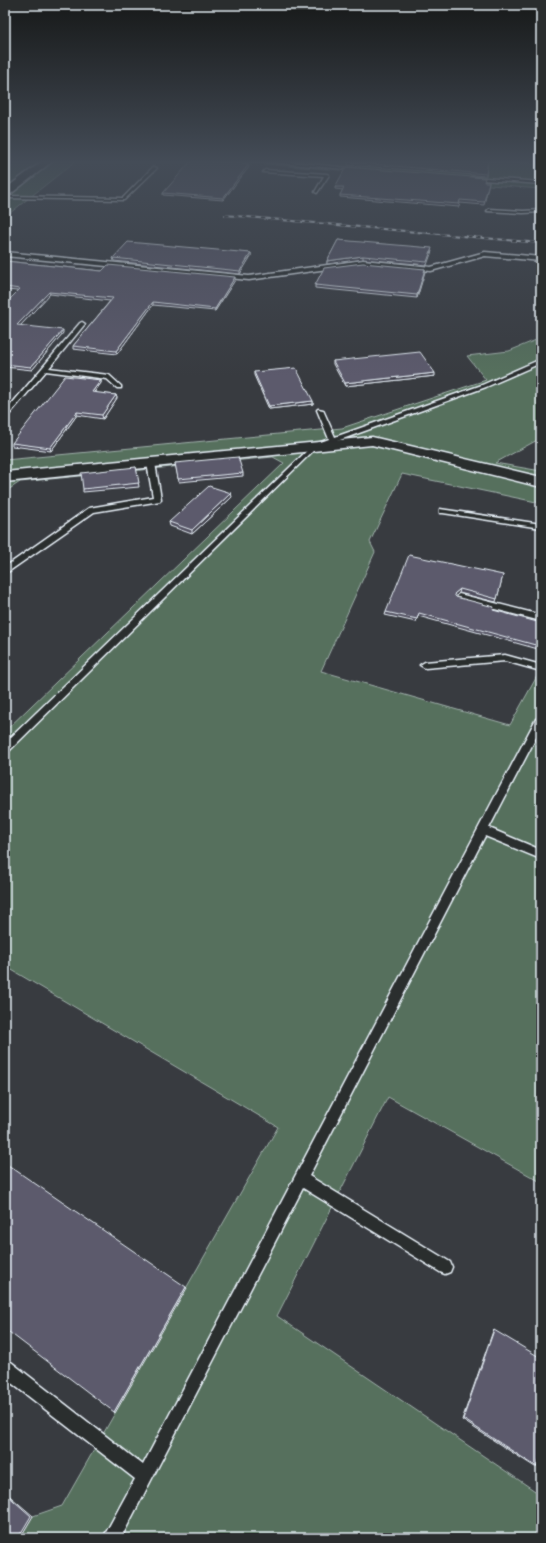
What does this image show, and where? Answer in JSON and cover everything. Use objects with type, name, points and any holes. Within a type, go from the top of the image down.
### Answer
[{"type":"street","points":[[5,477],[315,446],[369,435],[541,482]]},
{"type":"lane","points":[[5,254],[249,278],[363,262],[431,269],[485,254],[541,259]]},
{"type":"lane","points":[[5,416],[14,401],[44,369],[82,324]]},
{"type":"lane","points":[[369,435],[541,361]]},
{"type":"lane","points":[[44,369],[109,377],[119,387]]},
{"type":"lane","points":[[320,410],[334,442]]},
{"type":"lane","points":[[5,749],[315,446]]},
{"type":"lane","points":[[5,571],[92,510],[157,498],[151,463]]},
{"type":"lane","points":[[443,511],[541,526]]},
{"type":"lane","points":[[458,596],[541,618]]},
{"type":"lane","points":[[425,664],[505,658],[541,668]]},
{"type":"lane","points":[[112,1538],[541,719]]},
{"type":"lane","points":[[483,830],[541,855]]},
{"type":"lane","points":[[301,1179],[445,1267]]},
{"type":"lane","points":[[5,1368],[145,1477]]},
{"type":"shaded area","points":[[5,232],[541,232],[541,338],[509,351],[467,356],[486,380],[342,428],[5,460]]},
{"type":"shaded area","points":[[541,438],[541,471],[494,463]]},
{"type":"shaded area","points":[[274,457],[284,463],[5,731],[5,492],[20,482]]},
{"type":"shaded area","points":[[402,474],[541,503],[541,669],[510,725],[321,671],[375,552],[370,542]]},
{"type":"shaded area","points":[[5,966],[278,1127],[62,1506],[33,1516],[20,1538],[5,1538]]},
{"type":"shaded area","points":[[388,1097],[541,1182],[541,1495],[277,1317]]},
{"type":"green space","points":[[541,338],[541,438],[495,463],[541,471],[541,503],[402,474],[370,542],[375,552],[321,671],[510,725],[541,669],[541,1182],[388,1097],[277,1316],[541,1495],[541,1538],[20,1538],[33,1516],[62,1506],[278,1127],[5,966],[5,731],[284,463],[273,457],[20,482],[5,492],[5,460],[342,428],[486,380],[467,356],[509,351]]},
{"type":"building","points":[[338,240],[432,248],[427,262],[363,256],[327,261]]},
{"type":"building","points":[[128,242],[251,253],[240,271],[113,258]]},
{"type":"building","points":[[5,261],[102,271],[108,265],[235,277],[215,309],[153,302],[116,351],[73,346],[113,298],[49,292],[17,325],[63,330],[31,367],[5,364],[5,304],[20,289],[5,287]]},
{"type":"building","points":[[363,263],[425,269],[417,295],[315,285],[324,268]]},
{"type":"building","points":[[420,352],[435,373],[345,383],[333,361]]},
{"type":"building","points":[[296,368],[313,401],[269,406],[254,372]]},
{"type":"building","points":[[65,376],[101,380],[92,392],[116,395],[102,415],[77,412],[50,448],[12,443]]},
{"type":"building","points":[[238,457],[243,473],[178,479],[175,463]]},
{"type":"building","points":[[136,467],[139,483],[83,489],[81,473]]},
{"type":"building","points":[[209,486],[231,493],[192,530],[169,522]]},
{"type":"building","points":[[409,555],[503,575],[497,599],[460,589],[454,594],[456,597],[494,607],[493,610],[541,623],[541,640],[539,646],[419,613],[417,619],[386,612]]},
{"type":"building","points":[[5,1163],[186,1287],[114,1412],[5,1329]]},
{"type":"building","points":[[494,1330],[541,1358],[541,1454],[537,1467],[463,1419]]},
{"type":"building","points":[[5,1493],[31,1516],[18,1538],[5,1538]]},
{"type":"railway","points":[[417,232],[541,243]]}]
